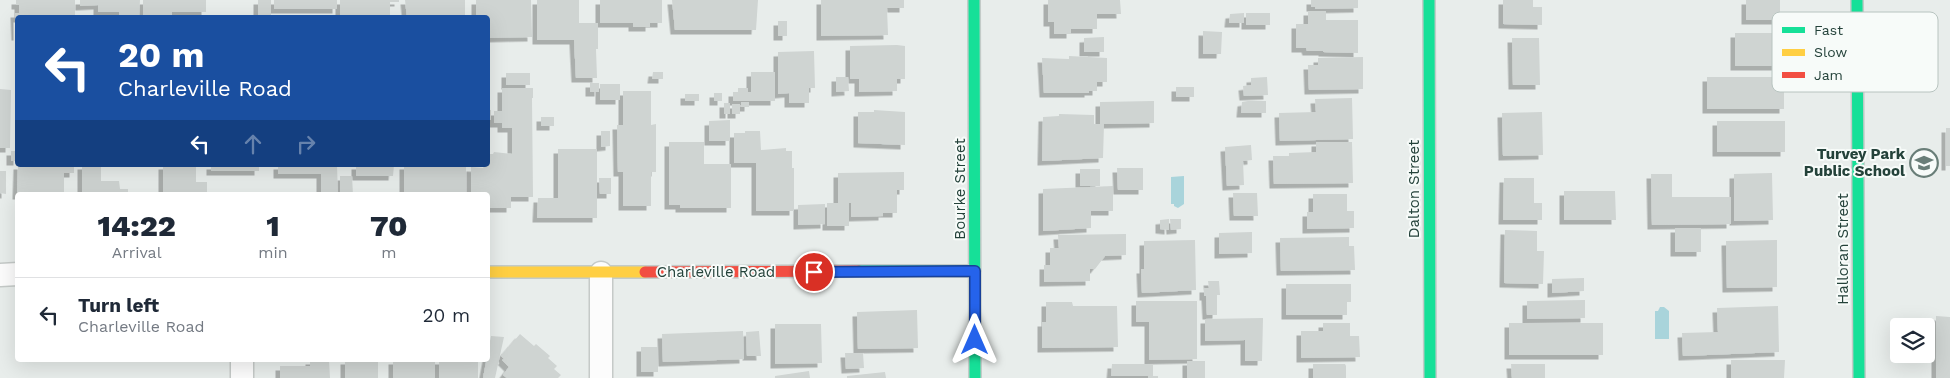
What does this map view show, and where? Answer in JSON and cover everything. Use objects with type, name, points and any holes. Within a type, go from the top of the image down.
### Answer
[{"type":"street","name":"Bourke Street","points":[[974,0],[975,378]]},
{"type":"street","name":"Dalton Street","points":[[1429,0],[1430,378]]},
{"type":"street","name":"Halloran Street","points":[[1857,92],[1859,378]]},
{"type":"street","name":"Charleville Road","points":[[490,272],[975,271]]},
{"type":"street","points":[[601,273],[601,378]]},
{"type":"street","points":[[0,275],[15,274]]},
{"type":"street","points":[[242,362],[242,378]]},
{"type":"water","points":[[1184,176],[1184,204],[1178,208],[1171,204],[1171,177]]},
{"type":"water","points":[[1660,307],[1664,307],[1669,311],[1669,339],[1655,339],[1655,311],[1658,311]]},
{"type":"building","points":[[16,0],[75,0],[75,15],[15,15],[15,13],[19,13],[19,5],[16,5]]},
{"type":"building","points":[[80,0],[140,0],[139,15],[119,15],[119,12],[98,12],[98,5],[80,6]]},
{"type":"building","points":[[143,0],[206,0],[206,12],[172,12],[172,15],[143,15]]},
{"type":"building","points":[[258,0],[271,0],[271,15],[258,15]]},
{"type":"building","points":[[274,0],[337,0],[337,9],[274,9]]},
{"type":"building","points":[[340,0],[399,0],[399,2],[390,2],[390,15],[340,15]]},
{"type":"building","points":[[405,0],[465,0],[465,15],[407,15]]},
{"type":"building","points":[[476,0],[531,0],[532,37],[490,38],[490,15],[476,15]]},
{"type":"building","points":[[537,0],[579,0],[579,23],[598,23],[598,49],[596,49],[597,78],[576,78],[574,40],[537,40]]},
{"type":"building","points":[[600,0],[662,0],[662,23],[650,23],[650,27],[633,27],[633,23],[600,23]]},
{"type":"building","points":[[672,0],[758,0],[756,30],[675,30]]},
{"type":"building","points":[[821,0],[904,0],[904,8],[887,8],[888,35],[821,36]]},
{"type":"building","points":[[1048,0],[1120,0],[1121,14],[1097,14],[1097,29],[1071,29],[1071,34],[1054,34],[1054,22],[1048,22]]},
{"type":"building","points":[[1311,0],[1358,0],[1358,8],[1315,9],[1315,7],[1311,7]]},
{"type":"building","points":[[1503,0],[1533,0],[1533,7],[1542,7],[1542,25],[1503,24]]},
{"type":"building","points":[[1746,0],[1780,0],[1780,12],[1772,12],[1772,20],[1746,20]]},
{"type":"building","points":[[1308,11],[1326,11],[1326,20],[1358,20],[1358,53],[1307,51],[1306,48],[1296,48],[1296,24],[1308,24]]},
{"type":"building","points":[[1244,13],[1244,23],[1229,23],[1230,14]]},
{"type":"building","points":[[1246,13],[1270,13],[1270,25],[1246,25]]},
{"type":"building","points":[[778,21],[787,21],[787,36],[778,36]]},
{"type":"building","points":[[1203,31],[1222,32],[1221,54],[1203,54]]},
{"type":"building","points":[[1735,33],[1772,33],[1772,66],[1735,66]]},
{"type":"building","points":[[1104,37],[1104,52],[1084,52],[1084,38]]},
{"type":"building","points":[[1512,38],[1539,38],[1540,85],[1513,85]]},
{"type":"building","points":[[850,46],[905,46],[905,79],[897,79],[897,91],[859,92],[859,79],[850,79]]},
{"type":"building","points":[[814,51],[815,88],[809,88],[809,103],[789,103],[789,93],[778,94],[778,52]]},
{"type":"building","points":[[1069,56],[1107,58],[1107,82],[1097,82],[1097,91],[1089,91],[1089,93],[1044,93],[1042,58],[1069,59]]},
{"type":"building","points":[[1363,57],[1363,89],[1309,90],[1308,65],[1318,65],[1318,58]]},
{"type":"building","points":[[653,72],[663,72],[663,79],[652,79]]},
{"type":"building","points":[[751,72],[775,72],[775,101],[733,101],[733,92],[738,92],[738,88],[748,88],[748,92],[751,92]]},
{"type":"building","points":[[506,73],[530,73],[530,85],[506,85]]},
{"type":"building","points":[[836,77],[848,77],[849,91],[836,92]]},
{"type":"building","points":[[1267,77],[1268,95],[1244,96],[1243,86],[1251,85],[1251,78]]},
{"type":"building","points":[[1707,77],[1772,77],[1772,92],[1784,92],[1784,109],[1707,109]]},
{"type":"building","points":[[590,83],[599,83],[599,92],[590,92]]},
{"type":"building","points":[[600,84],[620,84],[620,100],[600,100]]},
{"type":"building","points":[[1176,87],[1194,87],[1194,97],[1176,97]]},
{"type":"building","points":[[502,88],[533,88],[533,197],[511,197],[511,208],[490,208],[490,192],[471,192],[471,167],[490,167],[490,154],[494,152],[512,154],[512,128],[502,128],[502,123],[494,123],[494,111],[502,111]]},
{"type":"building","points":[[0,89],[11,90],[10,148],[0,148]]},
{"type":"building","points":[[623,91],[651,91],[651,125],[656,124],[656,172],[651,172],[651,206],[623,206],[623,172],[618,172],[617,125],[623,125]]},
{"type":"building","points":[[714,93],[722,93],[722,101],[714,101]]},
{"type":"building","points":[[685,94],[699,94],[699,101],[685,101]]},
{"type":"building","points":[[1352,98],[1353,139],[1280,141],[1279,113],[1316,112],[1315,99]]},
{"type":"building","points":[[1154,101],[1154,123],[1104,124],[1103,158],[1042,161],[1043,117],[1059,116],[1059,114],[1094,115],[1094,124],[1100,124],[1100,102]]},
{"type":"building","points":[[1266,101],[1266,113],[1241,113],[1242,102]]},
{"type":"building","points":[[741,102],[749,102],[749,107],[741,107]]},
{"type":"building","points":[[724,103],[730,103],[730,114],[724,114]]},
{"type":"building","points":[[732,104],[740,104],[740,114],[732,114]]},
{"type":"building","points":[[874,110],[905,112],[905,145],[858,143],[858,112],[874,112]]},
{"type":"building","points":[[1542,112],[1543,155],[1503,156],[1502,113]]},
{"type":"building","points":[[541,117],[554,117],[554,126],[541,126]]},
{"type":"building","points":[[730,120],[730,141],[709,141],[709,121]]},
{"type":"building","points":[[1717,121],[1785,121],[1785,152],[1717,152]]},
{"type":"building","points":[[1946,128],[1950,128],[1950,166],[1946,166]]},
{"type":"building","points":[[601,131],[610,131],[610,146],[601,147]]},
{"type":"building","points":[[745,131],[760,131],[761,150],[786,148],[786,151],[792,151],[794,211],[756,211],[756,163],[734,163],[734,133],[745,133]]},
{"type":"building","points":[[669,142],[704,142],[704,164],[731,164],[731,208],[680,208],[680,205],[669,205]]},
{"type":"building","points":[[1316,142],[1352,142],[1353,183],[1274,184],[1273,156],[1289,156],[1289,153],[1316,152]]},
{"type":"building","points":[[1251,145],[1252,160],[1243,161],[1244,185],[1227,186],[1225,147]]},
{"type":"building","points":[[558,149],[597,149],[597,218],[537,218],[538,198],[558,198]]},
{"type":"building","points":[[11,151],[15,151],[15,161],[11,161]]},
{"type":"building","points":[[18,167],[74,167],[74,173],[64,173],[64,192],[17,192]]},
{"type":"building","points":[[82,167],[101,167],[101,181],[119,181],[120,189],[128,189],[128,192],[82,192]]},
{"type":"building","points":[[163,167],[196,167],[196,182],[207,182],[207,192],[163,192]]},
{"type":"building","points":[[211,167],[259,167],[259,171],[211,171]]},
{"type":"building","points":[[278,167],[337,167],[338,192],[321,192],[321,174],[278,174]]},
{"type":"building","points":[[356,167],[394,167],[393,176],[356,176]]},
{"type":"building","points":[[404,167],[466,167],[466,192],[404,192]]},
{"type":"building","points":[[1117,168],[1143,168],[1143,190],[1118,190]]},
{"type":"building","points":[[1080,169],[1100,169],[1100,186],[1080,186]]},
{"type":"building","points":[[0,171],[6,171],[6,194],[0,193]]},
{"type":"building","points":[[904,172],[904,190],[897,190],[897,213],[883,213],[883,216],[851,217],[851,203],[849,203],[849,226],[827,226],[827,203],[838,203],[838,173]]},
{"type":"building","points":[[1772,173],[1773,220],[1734,221],[1734,174]]},
{"type":"building","points":[[1651,174],[1672,174],[1672,197],[1731,197],[1731,224],[1652,225]]},
{"type":"building","points":[[340,176],[352,176],[353,192],[340,192]]},
{"type":"building","points":[[599,178],[611,178],[611,194],[600,194]]},
{"type":"building","points":[[1504,178],[1534,178],[1534,203],[1542,203],[1542,220],[1503,220]]},
{"type":"building","points":[[1113,186],[1113,211],[1091,211],[1091,228],[1043,231],[1043,189]]},
{"type":"building","points":[[1564,191],[1615,191],[1616,220],[1564,220]]},
{"type":"building","points":[[1233,193],[1257,193],[1258,216],[1234,216]]},
{"type":"building","points":[[1313,194],[1347,194],[1347,211],[1354,211],[1354,228],[1307,229],[1307,212],[1313,212]]},
{"type":"building","points":[[825,204],[825,224],[798,225],[798,205]]},
{"type":"building","points":[[1169,219],[1169,230],[1160,229],[1160,220]]},
{"type":"building","points":[[1170,219],[1181,219],[1181,229],[1171,230]]},
{"type":"building","points":[[1675,228],[1701,228],[1701,252],[1675,252]]},
{"type":"building","points":[[1505,230],[1537,231],[1537,251],[1544,251],[1543,284],[1504,283]]},
{"type":"building","points":[[1252,232],[1252,253],[1219,254],[1219,233]]},
{"type":"building","points":[[1126,234],[1126,255],[1105,256],[1095,269],[1090,269],[1090,281],[1044,282],[1044,265],[1050,265],[1050,248],[1059,248],[1058,235]]},
{"type":"building","points":[[1349,237],[1349,246],[1354,246],[1355,270],[1281,271],[1280,238]]},
{"type":"building","points":[[1195,240],[1196,290],[1142,293],[1141,269],[1144,269],[1144,241]]},
{"type":"building","points":[[1777,240],[1777,287],[1727,288],[1726,241]]},
{"type":"building","points":[[1584,278],[1584,291],[1552,293],[1552,279]]},
{"type":"building","points":[[1208,281],[1219,281],[1220,295],[1217,295],[1217,315],[1207,315],[1204,288],[1209,288]]},
{"type":"building","points":[[1286,284],[1351,284],[1351,302],[1347,302],[1347,315],[1286,315]]},
{"type":"building","points":[[1585,300],[1585,318],[1527,319],[1527,301]]},
{"type":"building","points":[[1136,301],[1197,301],[1197,359],[1149,360],[1149,322],[1136,322]]},
{"type":"building","points":[[1046,302],[1072,302],[1073,306],[1117,306],[1118,347],[1042,348],[1042,322],[1046,322]]},
{"type":"building","points":[[1778,306],[1779,352],[1683,356],[1682,333],[1718,332],[1717,308]]},
{"type":"building","points":[[917,310],[918,348],[858,349],[857,312]]},
{"type":"building","points":[[1936,316],[1950,317],[1950,378],[1936,378]]},
{"type":"building","points":[[1263,318],[1262,361],[1245,361],[1245,340],[1205,341],[1205,319]]},
{"type":"building","points":[[1323,323],[1350,323],[1350,336],[1359,336],[1360,357],[1301,358],[1301,331],[1323,331]]},
{"type":"building","points":[[1509,323],[1603,323],[1603,355],[1509,355]]},
{"type":"building","points":[[775,324],[821,324],[822,363],[775,364]]},
{"type":"building","points":[[743,331],[744,359],[663,362],[662,334]]},
{"type":"building","points":[[759,331],[761,356],[747,356],[746,332]]},
{"type":"building","points":[[520,334],[550,356],[548,358],[557,366],[554,369],[561,375],[558,378],[507,378],[503,375],[509,367],[502,360],[504,359],[501,356]]},
{"type":"building","points":[[491,336],[504,337],[495,378],[483,378],[486,362],[490,362]]},
{"type":"building","points":[[641,347],[658,347],[658,372],[641,372]]},
{"type":"building","points":[[845,353],[863,353],[864,368],[846,369]]},
{"type":"building","points":[[1731,360],[1785,360],[1784,378],[1731,378]]},
{"type":"building","points":[[1187,361],[1205,361],[1205,378],[1187,378]]},
{"type":"building","points":[[310,362],[329,362],[330,378],[280,378],[280,366],[310,366]]},
{"type":"building","points":[[345,362],[378,362],[378,378],[345,378]]},
{"type":"building","points":[[393,362],[435,362],[435,378],[393,378]]},
{"type":"building","points":[[439,362],[478,362],[478,378],[439,378]]},
{"type":"building","points":[[1112,364],[1153,364],[1153,376],[1158,376],[1158,378],[1148,378],[1148,376],[1111,376]]},
{"type":"building","points":[[1313,364],[1345,364],[1346,378],[1313,378]]},
{"type":"building","points":[[1511,364],[1545,364],[1545,378],[1512,378]]},
{"type":"building","points":[[809,371],[810,378],[775,378],[775,376]]},
{"type":"building","points":[[885,372],[886,378],[847,378],[847,376]]},
{"type":"traffic: fast","points":[[974,0],[975,378]]},
{"type":"traffic: fast","points":[[1429,0],[1430,378]]},
{"type":"traffic: fast","points":[[1857,0],[1857,12]]},
{"type":"traffic: fast","points":[[1857,92],[1859,378]]},
{"type":"traffic: fast","points":[[859,271],[975,271]]},
{"type":"traffic: slow","points":[[490,272],[645,272]]},
{"type":"traffic: jam","points":[[645,272],[859,271]]},
{"type":"place","name":"Turvey Park Public School","points":[[1924,163]]},
{"type":"route","points":[[814,272],[975,271],[975,340]]}]
